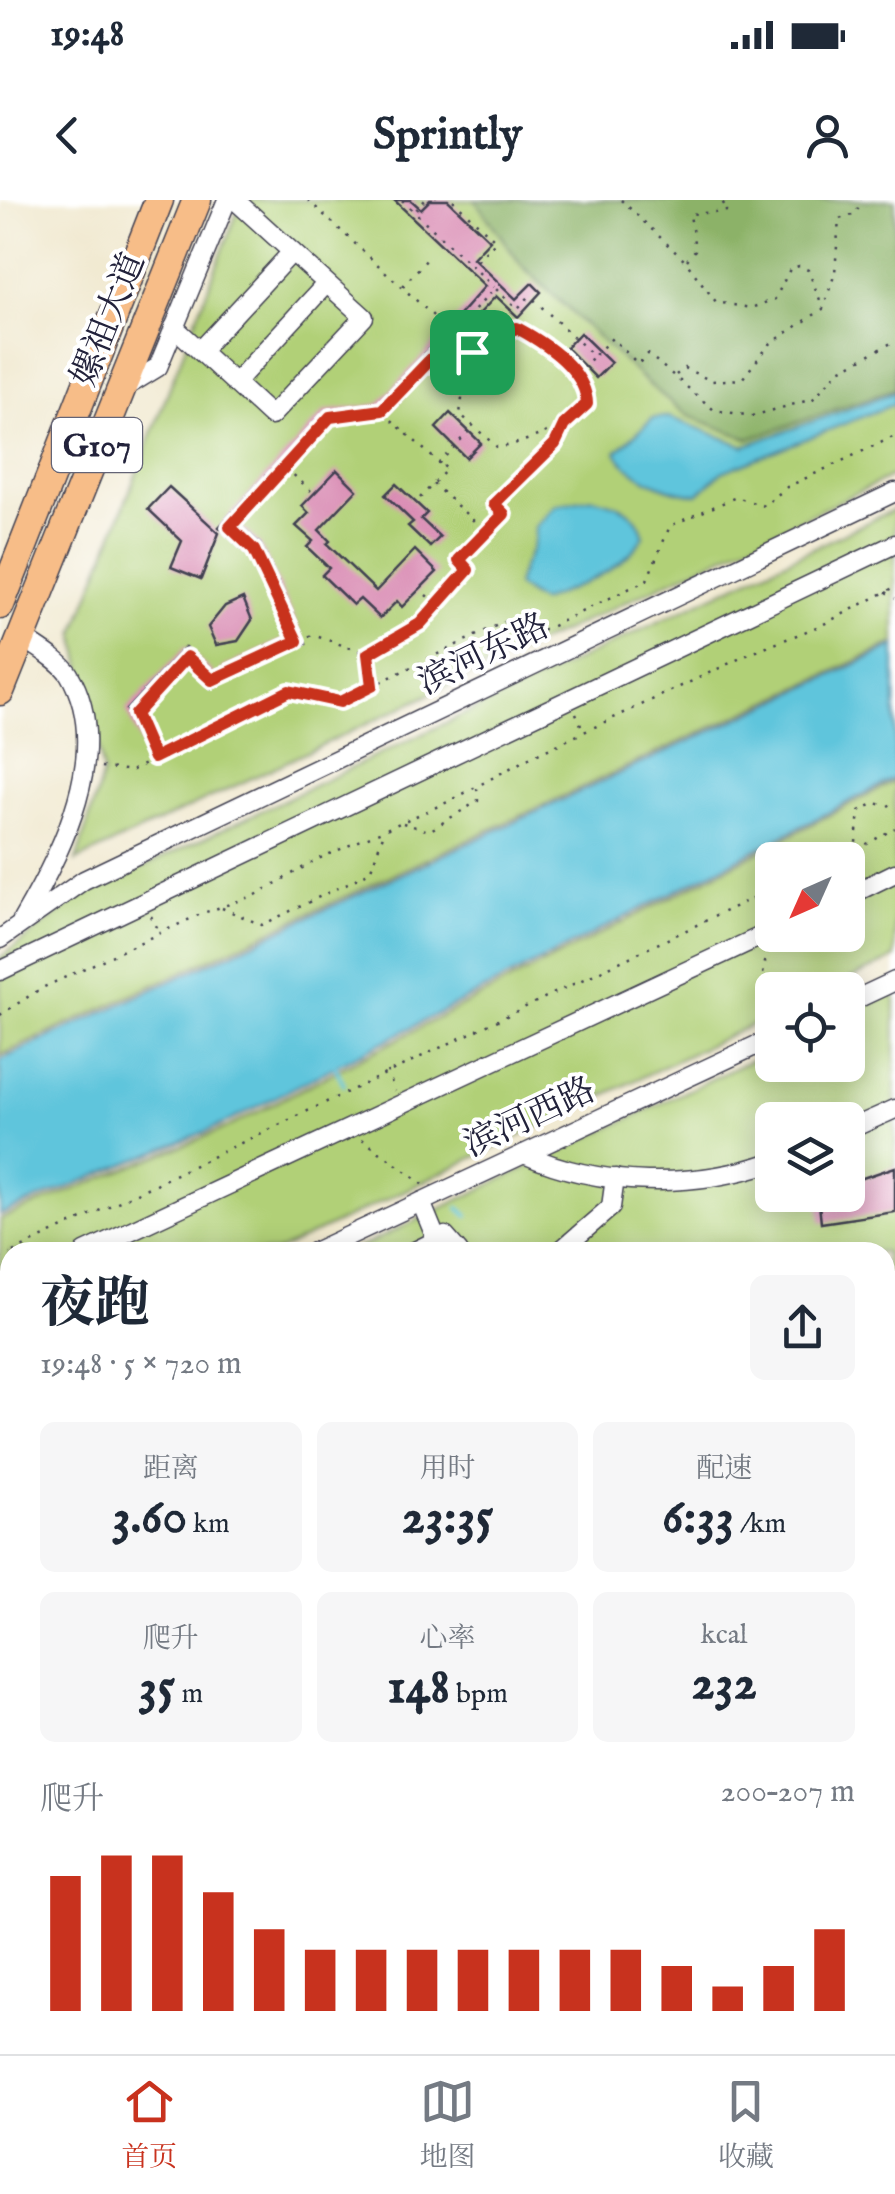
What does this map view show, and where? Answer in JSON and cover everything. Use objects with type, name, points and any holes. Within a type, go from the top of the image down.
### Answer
[{"type":"highway","name":"嫘祖大道","points":[[0,605],[159,200]]},
{"type":"highway","name":"嫘祖大道","points":[[0,691],[196,200]]},
{"type":"street","points":[[118,392],[158,368],[227,200]]},
{"type":"street","points":[[174,326],[271,416],[364,318],[235,200]]},
{"type":"street","points":[[200,351],[292,252]]},
{"type":"street","points":[[234,382],[326,284]]},
{"type":"street","name":"滨河东路","points":[[0,939],[84,880],[895,492]]},
{"type":"street","points":[[0,971],[895,544]]},
{"type":"street","points":[[19,925],[48,876],[76,803],[84,762],[82,707],[68,672],[21,636]]},
{"type":"street","points":[[865,888],[895,873]]},
{"type":"street","points":[[106,1242],[755,939]]},
{"type":"street","points":[[865,995],[895,981]]},
{"type":"street","name":"滨河西路","points":[[335,1242],[755,1046]]},
{"type":"street","points":[[865,1123],[895,1110]]},
{"type":"street","points":[[524,1154],[554,1168],[615,1178],[708,1177],[755,1168]]},
{"type":"street","points":[[571,1242],[612,1207],[615,1178]]},
{"type":"street","points":[[429,1198],[437,1240]]},
{"type":"street","points":[[433,1242],[445,1236],[450,1242]]},
{"type":"path","points":[[308,200],[472,352]]},
{"type":"path","points":[[402,200],[517,309],[530,296],[594,356]]},
{"type":"path","points":[[414,212],[425,200]]},
{"type":"path","points":[[621,200],[686,262],[716,302],[751,308],[775,298],[790,269],[799,266],[808,270],[823,309]]},
{"type":"path","points":[[686,262],[694,250],[690,214],[728,211],[721,200]]},
{"type":"path","points":[[674,377],[684,368],[712,381],[742,379],[770,344],[823,309],[834,273],[839,218],[856,214],[861,200]]},
{"type":"path","points":[[455,201],[496,241],[472,266]]},
{"type":"path","points":[[402,287],[428,258]]},
{"type":"path","points":[[297,641],[254,550],[230,527],[330,417],[382,410],[495,288]]},
{"type":"path","points":[[517,328],[546,344],[587,392],[587,404],[564,425],[528,441],[498,448],[460,414],[463,390],[456,369],[472,352],[485,339],[517,328]]},
{"type":"path","points":[[575,376],[612,338],[638,364],[648,354],[714,410],[752,416],[814,399],[838,371],[895,341]]},
{"type":"path","points":[[382,410],[447,469],[420,498]]},
{"type":"path","points":[[154,758],[135,714],[187,657],[212,680],[312,635],[368,654],[408,634],[468,570],[459,560],[504,514],[494,504],[555,444],[564,425]]},
{"type":"path","points":[[440,463],[472,426]]},
{"type":"path","points":[[84,762],[120,772],[289,691],[340,702],[508,620],[542,631],[647,580],[670,526],[736,496],[764,506],[788,487],[895,436]]},
{"type":"path","points":[[285,466],[311,490]]},
{"type":"path","points":[[433,484],[486,532]]},
{"type":"path","points":[[0,1015],[40,989],[221,908],[895,586]]},
{"type":"path","points":[[885,592],[895,598]]},
{"type":"path","points":[[426,595],[437,605]]},
{"type":"path","points":[[368,654],[372,686]]},
{"type":"path","points":[[402,822],[429,830],[478,801],[477,787]]},
{"type":"path","points":[[857,842],[859,811],[875,803],[888,806],[895,802]]},
{"type":"path","points":[[865,847],[895,828]]},
{"type":"path","points":[[221,908],[262,925],[370,872],[384,830]]},
{"type":"path","points":[[34,1242],[755,897]]},
{"type":"path","points":[[387,1072],[400,1102]]},
{"type":"path","points":[[350,1125],[429,1198]]},
{"type":"green space","points":[[242,200],[895,200],[895,475],[76,861],[103,773],[75,633]]},
{"type":"green space","points":[[475,200],[895,200],[895,389],[749,439],[688,416],[647,383],[522,266]]},
{"type":"green space","points":[[895,509],[895,643],[0,1056],[0,958],[80,897]]},
{"type":"green space","points":[[895,781],[895,958],[865,972],[755,972],[755,1023],[297,1242],[0,1242],[0,1219],[226,1128],[755,854],[755,952],[865,952],[865,842],[777,842]]},
{"type":"green space","points":[[895,991],[895,1242],[371,1242],[755,1058],[755,1082],[865,1082],[865,1006]]},
{"type":"water","points":[[895,392],[895,404],[722,472],[698,494],[652,482],[630,469],[616,452],[653,418],[669,417],[744,446]]},
{"type":"water","points":[[593,498],[631,514],[644,536],[611,569],[540,602],[517,586],[533,545],[535,527],[556,505]]},
{"type":"water","points":[[895,646],[895,778],[771,842],[755,842],[755,850],[222,1125],[0,1215],[0,1060]]},
{"type":"building","points":[[394,200],[411,200],[421,209],[430,200],[448,200],[490,240],[473,258],[516,299],[532,283],[541,292],[518,317],[496,296],[464,330],[454,321],[485,286]]},
{"type":"building","points":[[580,333],[611,363],[596,378],[566,348]]},
{"type":"building","points":[[440,337],[450,346],[385,416],[332,422],[239,525],[260,544],[306,644],[225,681],[222,668],[289,637],[251,557],[219,527],[325,411],[378,404]]},
{"type":"building","points":[[450,413],[481,443],[466,458],[436,428]]},
{"type":"building","points":[[337,470],[357,490],[319,530],[330,541],[327,544],[376,591],[415,550],[437,572],[402,607],[397,601],[380,618],[360,599],[353,605],[322,575],[329,568],[307,547],[313,541],[296,526],[309,513],[302,506]]},
{"type":"building","points":[[396,484],[427,513],[421,519],[440,537],[430,547],[408,526],[413,522],[385,495]]},
{"type":"building","points":[[169,487],[219,533],[201,579],[171,567],[182,541],[148,509]]},
{"type":"building","points":[[243,598],[252,620],[238,641],[216,645],[208,627],[225,606]]},
{"type":"building","points":[[185,647],[223,682],[211,688],[188,666],[141,715],[152,741],[141,746],[126,710]]},
{"type":"building","points":[[895,1167],[895,1212],[821,1223],[820,1212],[865,1212],[865,1177]]},
{"type":"waterway","points":[[333,1062],[344,1085]]},
{"type":"waterway","points":[[459,1208],[468,1216]]},
{"type":"route","points":[[517,328],[546,344],[587,392],[587,404],[564,425],[555,444],[494,504],[504,514],[459,560],[468,570],[420,624],[368,654],[372,686],[340,702],[289,691],[154,758],[135,714],[187,657],[212,680],[297,641],[254,550],[230,527],[330,417],[382,410],[454,335],[472,352],[485,339],[517,328]]}]
